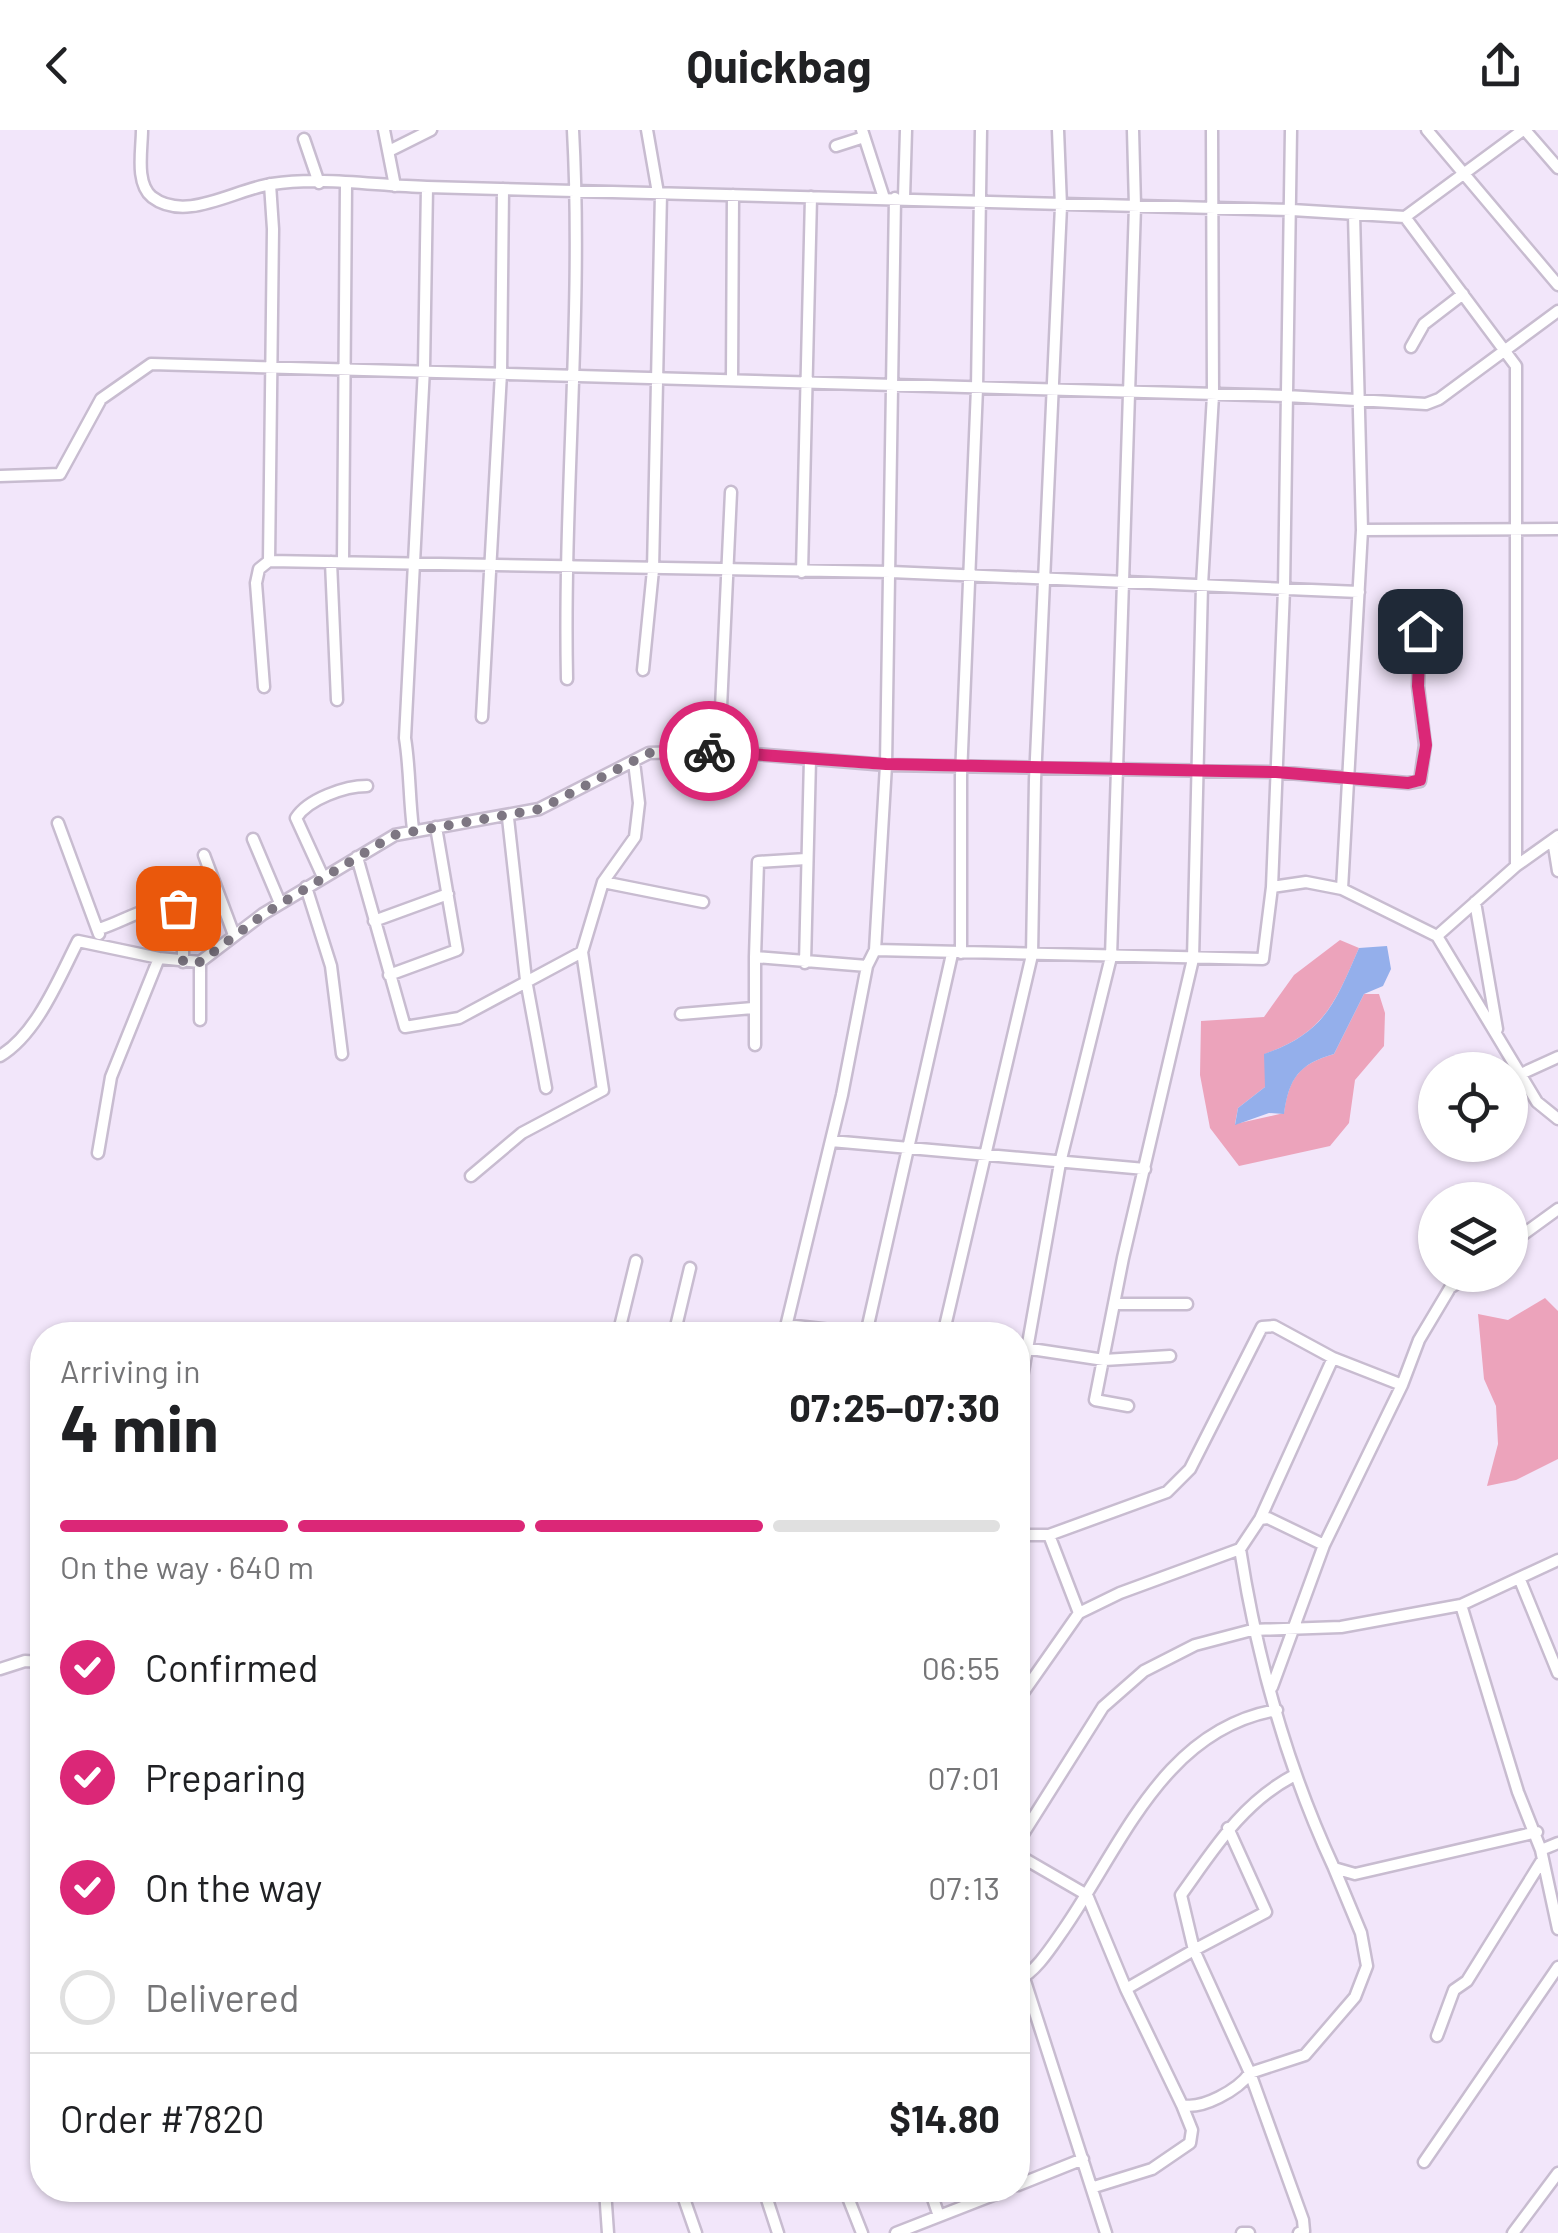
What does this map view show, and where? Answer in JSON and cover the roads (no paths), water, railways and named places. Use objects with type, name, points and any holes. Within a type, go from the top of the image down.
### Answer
[{"type":"street","points":[[142,130],[142,179],[148,194],[165,204],[190,206],[270,184],[320,183],[1292,210],[1404,217],[1524,130],[1558,168]]},
{"type":"street","points":[[384,130],[395,186]]},
{"type":"street","points":[[389,151],[431,130]]},
{"type":"street","points":[[567,679],[564,568],[576,190],[573,130]]},
{"type":"street","points":[[643,670],[653,570],[659,193],[647,130]]},
{"type":"street","points":[[788,1322],[867,966],[874,950],[886,764],[895,198],[906,130]]},
{"type":"street","points":[[869,1322],[906,1150],[957,954],[977,388],[981,130]]},
{"type":"street","points":[[946,1322],[1032,955],[1036,768],[1062,206],[1058,130]]},
{"type":"street","points":[[1026,1322],[1060,1163],[1111,957],[1135,206],[1133,130]]},
{"type":"street","points":[[1128,1406],[1096,1404],[1144,1169],[1193,960],[1202,586],[1212,395],[1212,130]]},
{"type":"street","points":[[874,950],[1263,959],[1272,886],[1284,589],[1291,130]]},
{"type":"street","points":[[1427,130],[1558,285]]},
{"type":"street","points":[[836,146],[863,133],[895,198]]},
{"type":"street","points":[[304,138],[320,183]]},
{"type":"street","points":[[269,560],[268,367],[273,245],[270,184]]},
{"type":"street","points":[[337,700],[337,562],[346,369],[346,185]]},
{"type":"street","points":[[413,829],[409,792],[412,774],[405,738],[424,371],[427,187]]},
{"type":"street","points":[[482,717],[501,372],[503,189]]},
{"type":"street","points":[[732,380],[733,194]]},
{"type":"street","points":[[802,572],[811,196]]},
{"type":"street","points":[[1342,889],[1352,776],[1362,530],[1361,401],[1353,297],[1354,214]]},
{"type":"street","points":[[1404,217],[1516,366],[1516,866]]},
{"type":"street","points":[[1411,347],[1424,324],[1463,294]]},
{"type":"street","points":[[0,476],[60,474],[102,398],[151,364],[1286,396],[1416,404],[1439,400],[1558,311]]},
{"type":"street","points":[[720,751],[731,492]]},
{"type":"street","points":[[1362,530],[1558,528]]},
{"type":"street","points":[[264,687],[256,583],[259,569],[269,560],[891,572],[1360,592]]},
{"type":"street","points":[[0,1056],[12,1049],[49,996],[78,940],[158,958],[200,962],[280,903],[413,829],[508,818],[540,809],[649,753],[720,751],[886,764],[1276,772],[1352,776],[1394,784],[1420,780],[1426,745],[1418,686],[1420,631]]},
{"type":"street","points":[[804,962],[810,759]]},
{"type":"street","points":[[471,1176],[522,1133],[603,1090],[582,952],[603,882],[635,837],[638,803],[634,762]]},
{"type":"street","points":[[323,877],[296,818],[338,792],[367,786]]},
{"type":"street","points":[[508,818],[526,980],[546,1088]]},
{"type":"street","points":[[58,823],[99,929],[98,946]]},
{"type":"street","points":[[389,975],[456,950],[436,826]]},
{"type":"street","points":[[1437,936],[1516,866],[1555,838]]},
{"type":"street","points":[[1555,838],[1558,871]]},
{"type":"street","points":[[253,839],[280,903]]},
{"type":"street","points":[[204,855],[234,935]]},
{"type":"street","points":[[357,857],[405,1027],[459,1018],[582,952]]},
{"type":"street","points":[[754,1046],[758,862],[806,859]]},
{"type":"street","points":[[603,882],[703,902]]},
{"type":"street","points":[[1272,886],[1306,882],[1342,889],[1437,936],[1507,1052]]},
{"type":"street","points":[[306,888],[331,966],[342,1054]]},
{"type":"street","points":[[374,922],[448,894]]},
{"type":"street","points":[[1475,902],[1499,1038]]},
{"type":"street","points":[[99,929],[128,920],[144,909],[164,905],[178,908],[183,917],[183,962]]},
{"type":"street","points":[[755,957],[867,966]]},
{"type":"street","points":[[98,1154],[110,1078],[158,958]]},
{"type":"street","points":[[200,962],[200,1020]]},
{"type":"street","points":[[681,1014],[753,1008]]},
{"type":"street","points":[[1528,1070],[1558,1057]]},
{"type":"street","points":[[1528,1087],[1537,1102],[1558,1119]]},
{"type":"street","points":[[831,1141],[1144,1169]]},
{"type":"street","points":[[1528,1231],[1558,1209]]},
{"type":"street","points":[[621,1322],[636,1261]]},
{"type":"street","points":[[677,1322],[690,1268]]},
{"type":"street","points":[[1272,1688],[1324,1545],[1402,1385],[1419,1340],[1448,1292]]},
{"type":"street","points":[[1116,1304],[1187,1304]]},
{"type":"street","points":[[1030,1535],[1050,1535],[1167,1492],[1190,1469],[1262,1327],[1274,1326],[1333,1358],[1402,1385]]},
{"type":"street","points":[[1030,1348],[1104,1360],[1170,1356]]},
{"type":"street","points":[[1030,1683],[1080,1613],[1120,1593],[1240,1549],[1260,1519],[1333,1358]]},
{"type":"street","points":[[1260,1519],[1268,1518],[1324,1545]]},
{"type":"street","points":[[1050,1535],[1080,1613]]},
{"type":"street","points":[[1182,2105],[1194,2108],[1243,2083],[1250,2073],[1305,2054],[1355,1997],[1366,1966],[1361,1933],[1293,1776],[1272,1688],[1252,1630],[1240,1549]]},
{"type":"street","points":[[1030,1823],[1104,1707],[1144,1671],[1195,1645],[1252,1630],[1341,1627],[1462,1606],[1558,1560]]},
{"type":"street","points":[[1520,1580],[1558,1673]]},
{"type":"street","points":[[1462,1606],[1518,1792],[1536,1832],[1558,1926]]},
{"type":"street","points":[[0,1669],[30,1661]]},
{"type":"street","points":[[1030,1968],[1087,1895],[1153,1789],[1182,1754],[1248,1715],[1277,1710]]},
{"type":"street","points":[[1293,1776],[1265,1791],[1228,1828],[1181,1895],[1194,1950],[1250,2073],[1303,2220],[1304,2231],[1299,2233]]},
{"type":"street","points":[[1126,1989],[1266,1912],[1228,1828]]},
{"type":"street","points":[[1334,1868],[1356,1874],[1536,1832]]},
{"type":"street","points":[[1437,2036],[1454,1990],[1467,1981],[1541,1856],[1558,1843]]},
{"type":"street","points":[[1030,1862],[1087,1895],[1192,2130],[1190,2143],[1152,2168],[1094,2188]]},
{"type":"street","points":[[1424,2162],[1558,1967]]},
{"type":"street","points":[[1030,2005],[1106,2233]]},
{"type":"street","points":[[1030,2180],[1083,2160]]},
{"type":"street","points":[[1512,2233],[1558,2173]]},
{"type":"street","points":[[605,2202],[604,2227],[608,2233]]},
{"type":"street","points":[[685,2202],[696,2233]]},
{"type":"street","points":[[768,2202],[778,2233]]},
{"type":"street","points":[[850,2202],[862,2233]]},
{"type":"street","points":[[935,2202],[940,2216]]},
{"type":"street","points":[[896,2233],[976,2202]]},
{"type":"street","points":[[1242,2233],[1249,2233]]},
{"type":"water","points":[[1387,946],[1391,969],[1383,986],[1364,994],[1334,1054],[1298,1074],[1284,1114],[1269,1113],[1235,1125],[1238,1108],[1265,1087],[1264,1054],[1285,1046],[1315,1026],[1343,985],[1359,948]]}]
